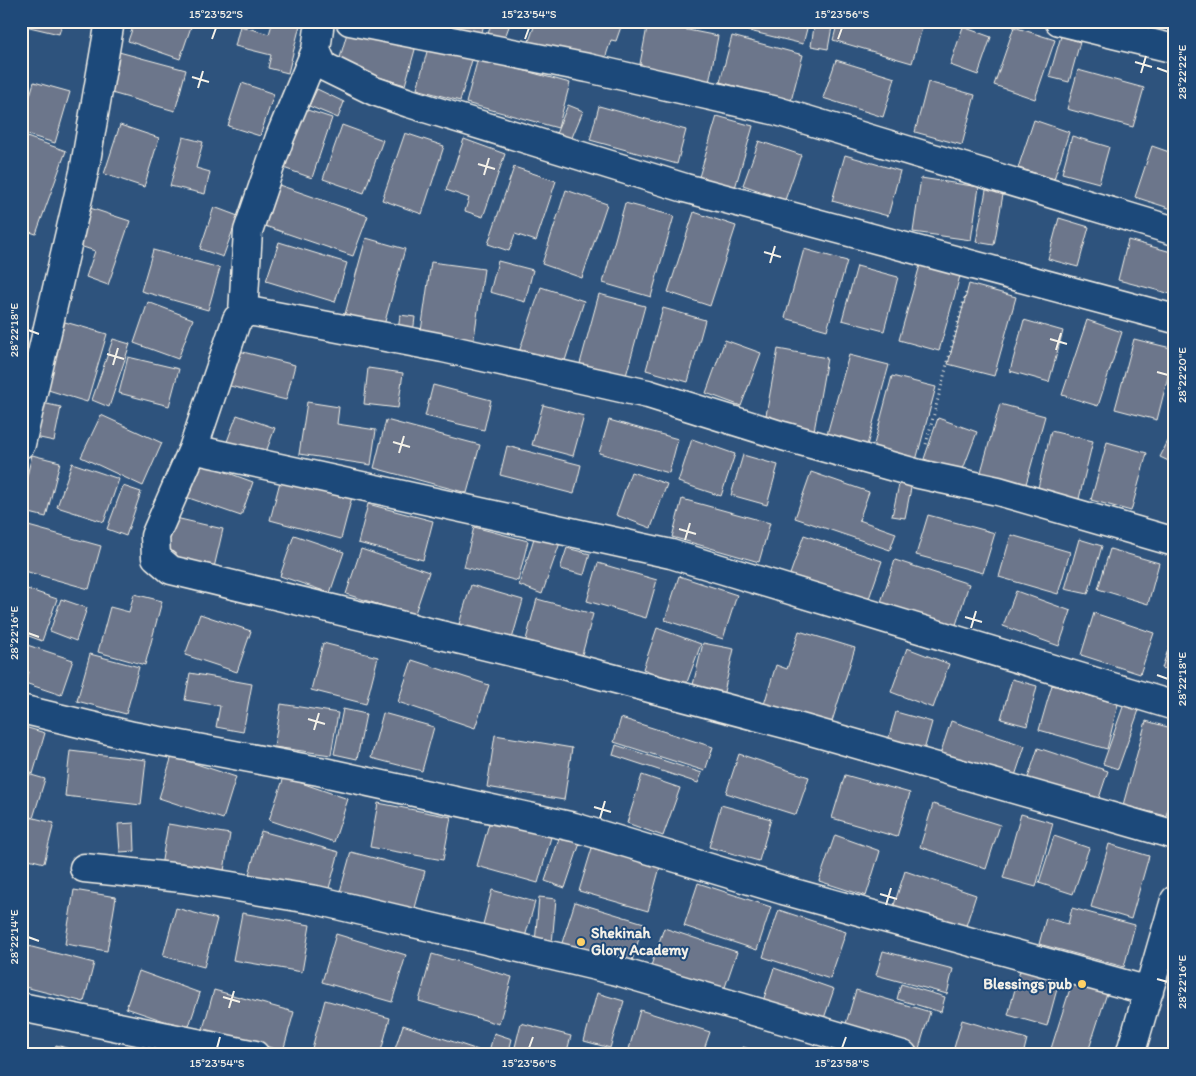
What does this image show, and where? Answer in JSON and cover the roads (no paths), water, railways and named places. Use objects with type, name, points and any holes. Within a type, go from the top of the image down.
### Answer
[{"type":"street","points":[[21,444],[84,172],[110,21]]},
{"type":"street","points":[[243,313],[248,231],[280,136],[316,50],[320,21]]},
{"type":"street","points":[[350,21],[588,68],[777,111],[1175,231]]},
{"type":"street","points":[[1059,21],[1175,49]]},
{"type":"street","points":[[316,50],[323,66],[374,91],[409,103],[685,188],[974,267],[1175,319]]},
{"type":"street","points":[[1175,542],[998,491],[919,474],[783,436],[648,394],[443,348],[249,311],[243,313],[237,319],[193,449],[155,536],[156,557],[171,570],[536,658],[797,727],[1175,836]]},
{"type":"street","points":[[193,449],[506,516],[671,554],[1175,706]]},
{"type":"street","points":[[21,709],[133,736],[319,771],[574,827],[783,890],[1149,991]]},
{"type":"street","points":[[84,868],[182,878],[316,900],[617,971],[903,1055]]},
{"type":"street","points":[[1130,1055],[1175,900]]},
{"type":"street","points":[[21,1007],[255,1055]]},
{"type":"place","name":"Shekinah Glory Academy","points":[[581,942]]},
{"type":"place","name":"Blessings pub","points":[[1082,984]]}]
